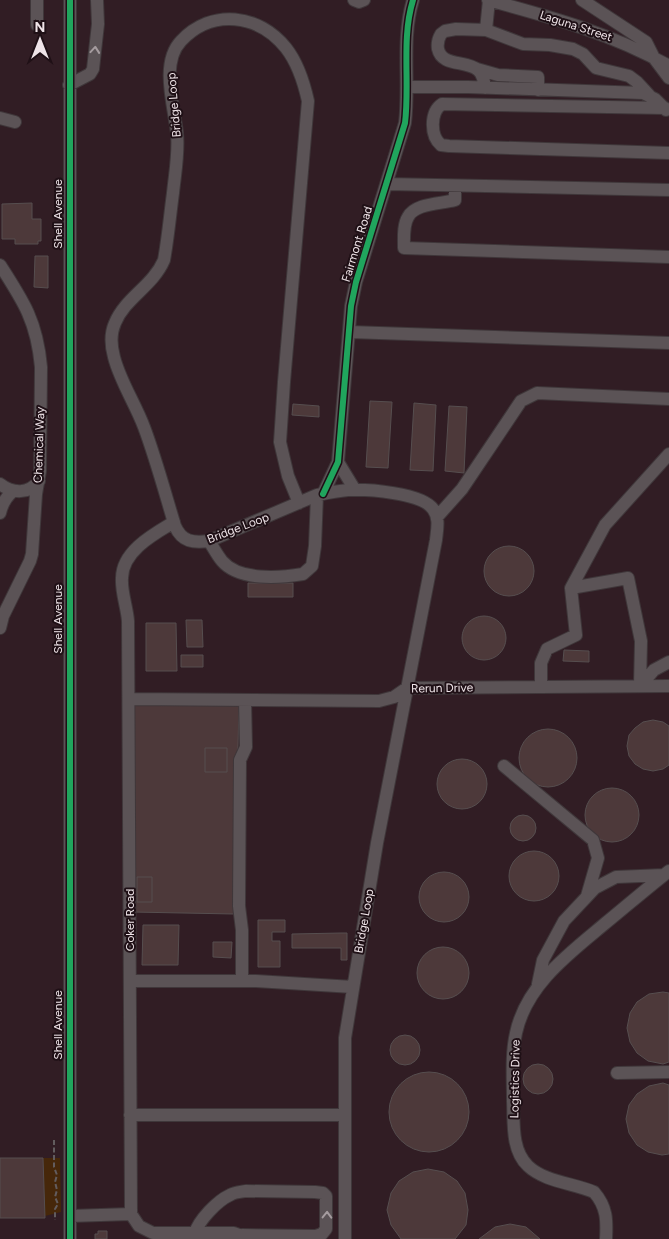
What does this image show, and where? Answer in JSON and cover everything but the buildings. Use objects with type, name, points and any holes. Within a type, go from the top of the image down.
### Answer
[{"type":"street","points":[[37,0],[37,25]]},
{"type":"street","name":"Shell Avenue","points":[[70,0],[70,1239]]},
{"type":"street","points":[[70,85],[90,74],[92,69],[98,24],[97,0]]},
{"type":"street","points":[[354,0],[359,2],[364,0]]},
{"type":"street","name":"Fairmont Road","points":[[320,495],[338,462],[352,306],[356,282],[405,123],[408,28],[413,0]]},
{"type":"street","points":[[486,30],[489,0]]},
{"type":"street","name":"Laguna Street","points":[[489,0],[608,36],[634,47],[669,66]]},
{"type":"street","name":"Laguna Street","points":[[582,0],[646,42],[654,58],[669,78]]},
{"type":"street","name":"Bridge Loop","points":[[299,503],[288,476],[280,442],[308,101],[306,90],[293,59],[277,39],[252,22],[240,19],[219,20],[205,24],[192,31],[180,42],[173,53],[170,67],[170,83],[178,147],[164,260],[152,281],[120,313],[111,335],[111,345],[117,368],[144,426],[174,522],[182,537],[187,541],[209,541],[320,495],[335,491],[356,490],[418,499],[434,510],[437,517],[436,540],[377,844],[345,1038],[345,1239]]},
{"type":"street","points":[[538,90],[538,77],[498,75],[443,58],[439,53],[437,42],[441,34],[450,30],[486,30],[523,44],[573,49],[583,54],[596,68],[629,76],[667,111]]},
{"type":"street","points":[[477,69],[484,80],[485,88]]},
{"type":"street","points":[[407,87],[485,88],[649,95]]},
{"type":"street","points":[[667,111],[448,103],[436,107],[434,112],[434,136],[441,145],[449,146],[669,153]]},
{"type":"street","points":[[0,118],[15,122]]},
{"type":"street","points":[[387,184],[669,190]]},
{"type":"street","points":[[455,186],[455,200],[415,208],[408,216],[405,226],[404,248],[669,257]]},
{"type":"street","name":"Chemical Way","points":[[0,265],[29,314],[40,351],[41,367],[39,480],[30,561],[7,608],[0,628]]},
{"type":"street","points":[[350,332],[669,343]]},
{"type":"street","points":[[437,517],[462,489],[521,401],[536,393],[669,399]]},
{"type":"street","points":[[541,687],[541,663],[547,649],[576,635],[571,588],[604,525],[669,454]]},
{"type":"street","points":[[338,462],[356,490]]},
{"type":"street","points":[[0,484],[13,491],[28,490],[34,487],[39,480]]},
{"type":"street","points":[[0,513],[7,496],[13,491]]},
{"type":"street","points":[[209,541],[222,562],[234,571],[250,576],[303,574],[312,566],[320,495]]},
{"type":"street","name":"Coker Road","points":[[131,1214],[128,621],[122,577],[129,557],[139,546],[174,522]]},
{"type":"street","points":[[571,588],[628,578],[642,641],[640,686]]},
{"type":"street","points":[[640,686],[654,670],[669,662]]},
{"type":"street","name":"Rerun Drive","points":[[129,699],[379,701],[394,697],[407,688],[669,686]]},
{"type":"street","points":[[242,981],[242,930],[239,906],[240,760],[246,747],[245,700]]},
{"type":"street","points":[[504,766],[592,840],[598,858],[587,896]]},
{"type":"street","points":[[538,987],[543,960],[564,921],[595,888],[616,877],[666,873]]},
{"type":"street","name":"Logistics Drive","points":[[606,1239],[607,1219],[605,1209],[594,1192],[537,1172],[524,1161],[517,1147],[513,1116],[513,1053],[516,1032],[524,1009],[538,987],[575,949],[666,873]]},
{"type":"street","points":[[130,981],[242,981],[353,987]]},
{"type":"street","points":[[617,1073],[669,1072]]},
{"type":"street","points":[[130,1115],[344,1115]]},
{"type":"street","points":[[70,1216],[131,1214],[139,1226],[153,1233],[195,1233],[234,1233],[246,1237],[309,1236],[322,1234],[326,1229],[326,1196],[323,1193],[315,1192],[246,1190],[237,1192],[229,1195],[205,1215],[197,1225],[195,1233]]},
{"type":"path","points":[[54,1140],[54,1167],[57,1175],[55,1182],[58,1190],[55,1197],[58,1204],[55,1209],[55,1220]]},
{"type":"shaded area","points":[[0,0],[669,0],[669,1239],[0,1239]]},
{"type":"shaded area","points":[[43,1158],[60,1158],[61,1212],[45,1216]]},
{"type":"cycle path","points":[[70,0],[70,1239]]},
{"type":"cycle path","points":[[323,494],[338,462],[351,306],[356,282],[405,123],[407,30],[413,0]]}]
